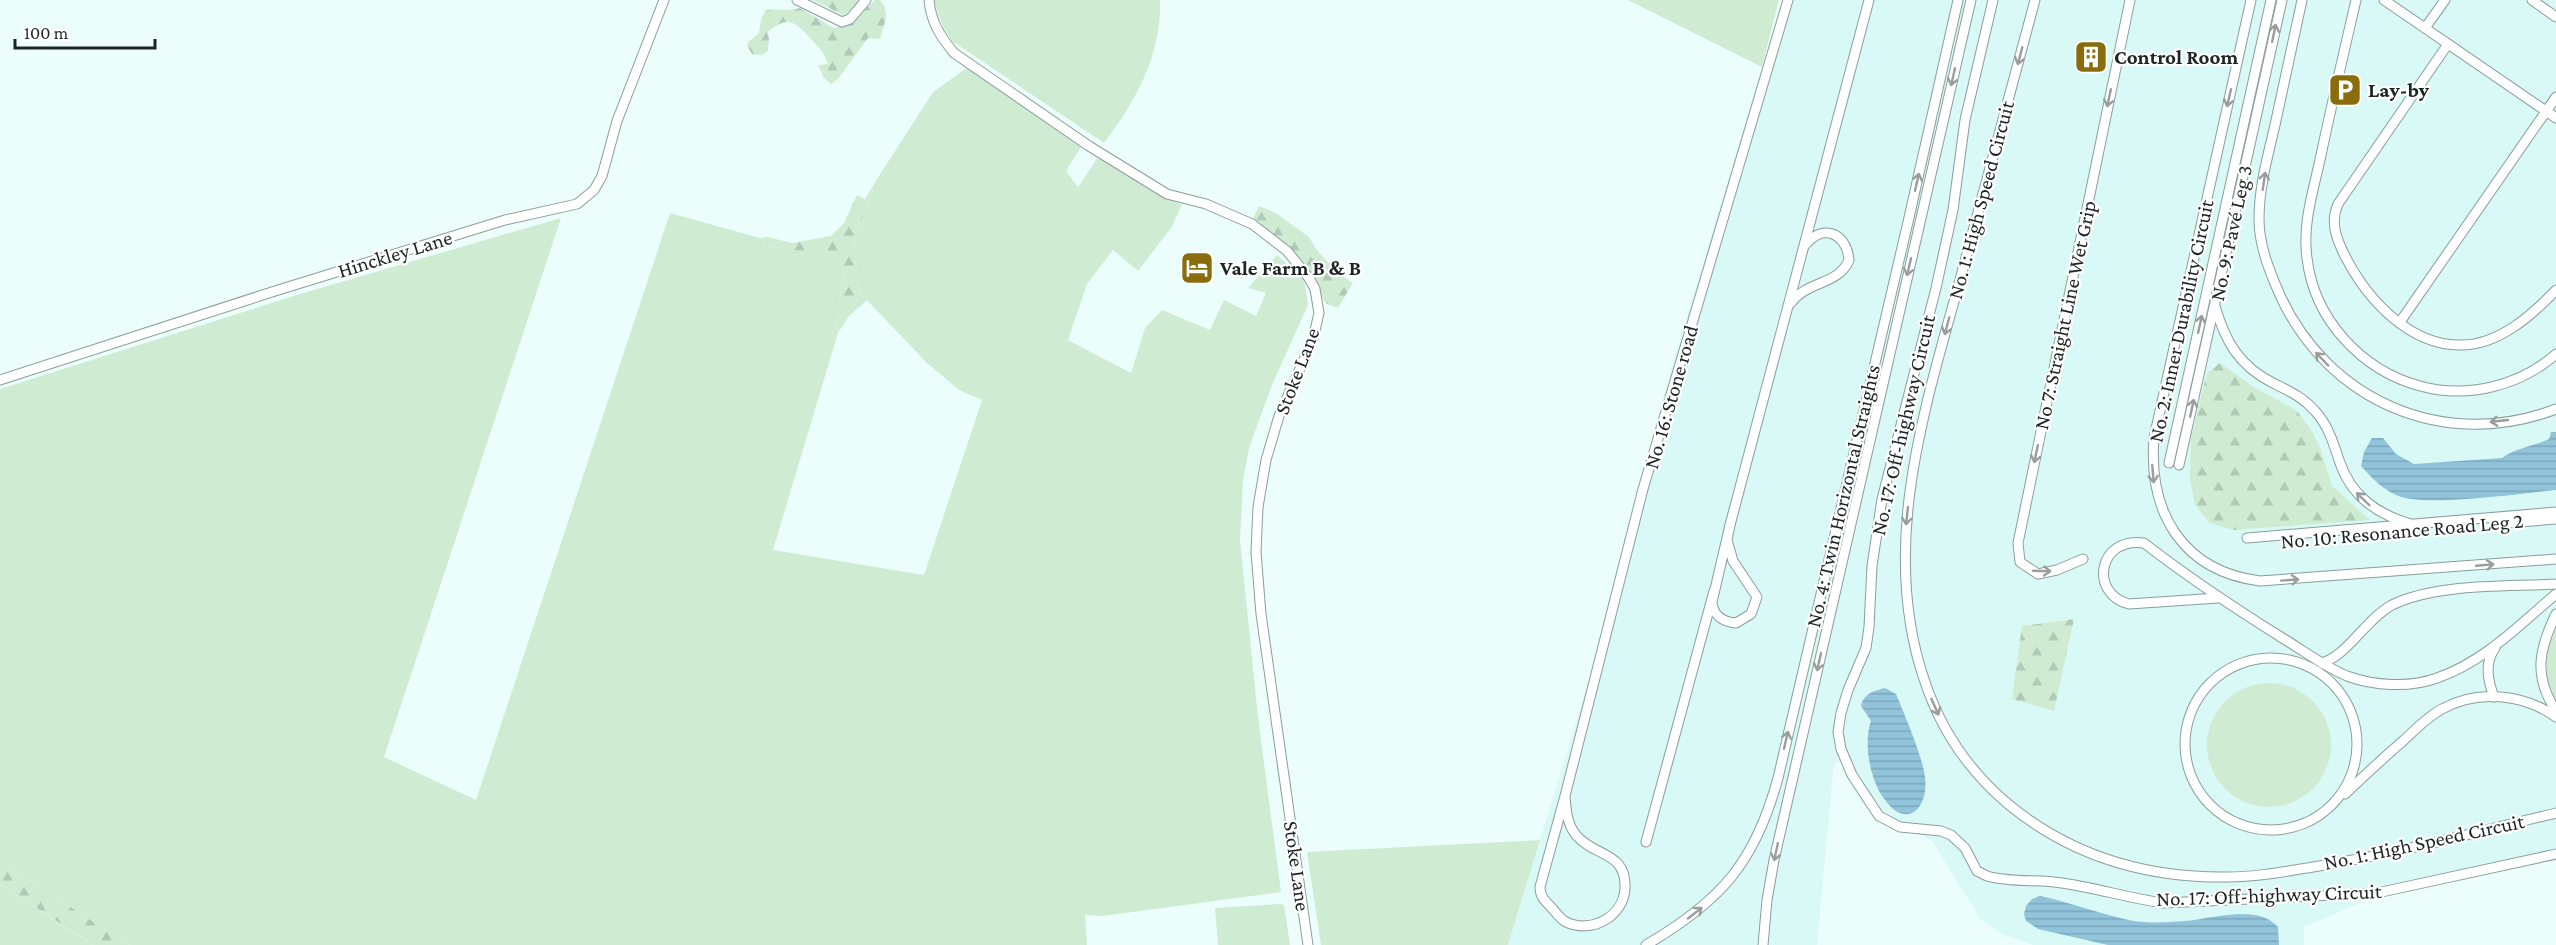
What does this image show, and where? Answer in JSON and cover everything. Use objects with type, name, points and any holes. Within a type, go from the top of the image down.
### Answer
[{"type":"street","name":"Hinckley Lane","points":[[0,380],[275,291],[483,227],[577,204],[594,190],[602,176],[617,121],[664,0]]},
{"type":"street","points":[[797,0],[842,22],[850,19],[866,0]]},
{"type":"street","name":"Stoke Lane","points":[[929,0],[930,17],[940,37],[954,53],[1089,146],[1167,194],[1206,204],[1252,224],[1287,251],[1315,289],[1319,313],[1313,339],[1279,416],[1266,460],[1258,507],[1256,552],[1261,614],[1308,945]]},
{"type":"street","name":"No. 16: Stone road","points":[[1565,796],[1566,813],[1576,835],[1614,860],[1624,875],[1623,898],[1617,911],[1600,923],[1591,925],[1564,921],[1540,894],[1540,887],[1643,489],[1788,0]]},
{"type":"street","points":[[1646,842],[1869,0]]},
{"type":"street","name":"No. 4: Twin Horizontal Straights","points":[[1646,945],[1677,927],[1719,892],[1739,869],[1765,821],[1778,778],[1809,635],[1906,234],[1958,0]]},
{"type":"street","name":"No. 4: Twin Horizontal Straights","points":[[1763,945],[1767,900],[1774,860],[1971,0]]},
{"type":"street","name":"No. 17: Off-highway Circuit","points":[[1993,0],[1965,120],[1953,210],[1936,288],[1882,499],[1872,566],[1866,648],[1841,712],[1838,732],[1841,749],[1871,807],[1878,816],[1894,825],[1941,831],[1951,835],[1965,848],[1977,871],[1987,876],[2061,883],[2163,903],[2377,892],[2556,854]]},
{"type":"street","name":"No. 1: High Speed Circuit","points":[[2035,0],[1927,403],[1909,497],[1904,563],[1907,614],[1918,662],[1935,709],[1948,734],[1991,789],[2019,813],[2057,838],[2111,861],[2170,875],[2231,877],[2290,871],[2379,855],[2556,813]]},
{"type":"street","name":"No 7: Straight Line Wet Grip","points":[[2083,559],[2057,570],[2038,574],[2020,562],[2018,543],[2130,0]]},
{"type":"street","name":"No. 2: Inner Durability Circuit","points":[[2251,0],[2154,438],[2153,473],[2163,514],[2178,537],[2196,556],[2227,573],[2260,580],[2556,559]]},
{"type":"street","points":[[2169,463],[2271,0]]},
{"type":"street","name":"No. 9: Pavé Leg 3","points":[[2179,465],[2282,0]]},
{"type":"street","points":[[2302,0],[2264,174],[2259,219],[2267,264],[2292,320],[2315,352],[2344,380],[2366,395],[2403,413],[2442,421],[2481,423],[2521,419],[2556,409]]},
{"type":"street","points":[[2356,0],[2306,227],[2307,258],[2324,310],[2340,334],[2361,356],[2392,376],[2435,389],[2466,391],[2500,385],[2537,369],[2556,354]]},
{"type":"street","points":[[2384,0],[2556,118]]},
{"type":"street","points":[[2425,28],[2445,0]]},
{"type":"street","points":[[2532,0],[2556,17]]},
{"type":"street","points":[[2448,44],[2335,211],[2334,230],[2339,243],[2357,277],[2378,304],[2400,322],[2433,341],[2462,345],[2476,344],[2505,333],[2556,290]]},
{"type":"street","points":[[2400,322],[2556,97]]},
{"type":"street","points":[[1783,328],[1796,297],[1807,289],[1839,274],[1850,260],[1846,245],[1831,233],[1818,233],[1805,245]]},
{"type":"street","points":[[2215,304],[2227,342],[2246,366],[2304,400],[2324,422],[2344,475],[2366,503],[2387,516],[2414,525],[2556,513]]},
{"type":"street","name":"No. 10: Resonance Road Leg 2","points":[[2414,525],[2247,541],[2556,519]]},
{"type":"street","points":[[1714,591],[1713,609],[1719,617],[1728,622],[1736,623],[1745,619],[1755,606],[1755,592],[1734,563],[1728,546],[1730,525]]},
{"type":"street","points":[[2218,598],[2122,602],[2105,583],[2104,568],[2110,552],[2133,542],[2144,543],[2218,598],[2347,676],[2376,683],[2403,685],[2436,679],[2466,666],[2498,644],[2556,594]]},
{"type":"street","points":[[2556,584],[2440,591],[2415,596],[2392,606],[2370,621],[2339,654],[2324,663],[2299,662],[2272,657],[2246,661],[2222,673],[2202,692],[2189,715],[2184,742],[2188,768],[2201,795],[2222,816],[2250,828],[2280,830],[2309,822],[2333,804],[2442,708],[2458,702],[2494,697],[2531,703],[2556,717]]},
{"type":"street","points":[[2556,614],[2543,640],[2540,669],[2547,698],[2556,711]]},
{"type":"street","points":[[2494,697],[2488,680],[2490,656],[2498,644]]},
{"type":"street","points":[[2299,662],[2322,674],[2341,693],[2354,720],[2357,750],[2350,780],[2333,804]]},
{"type":"shaded area","points":[[1793,0],[2556,0],[2556,860],[2367,900],[2304,927],[2304,945],[2033,945],[2002,934],[1981,920],[1932,841],[1885,822],[1840,762],[1835,763],[1833,772],[1817,945],[1508,945],[1608,617],[1636,499],[1672,366],[1762,67]]},
{"type":"green space","points":[[813,0],[860,0],[850,13],[843,15]]},
{"type":"green space","points":[[875,0],[880,0],[886,14],[880,39],[868,38],[838,79],[831,84],[824,78],[818,65],[828,64],[822,51],[804,31],[790,22],[779,24],[767,33],[768,51],[762,55],[752,54],[747,46],[748,42],[759,33],[761,19],[766,10],[800,8],[834,28],[850,23]]},
{"type":"green space","points":[[933,0],[1160,0],[1157,39],[1152,58],[1136,94],[1104,143],[952,41],[944,29]]},
{"type":"green space","points":[[1628,0],[1779,0],[1762,67]]},
{"type":"green space","points":[[968,67],[1081,147],[1066,171],[1078,187],[1097,159],[1103,159],[1182,205],[1171,228],[1138,271],[1113,250],[1087,284],[1068,340],[1131,373],[1145,328],[1162,310],[1210,330],[1224,300],[1256,316],[1266,293],[1248,288],[1277,255],[1304,279],[1308,305],[1272,385],[1249,448],[1243,480],[1240,540],[1258,717],[1281,892],[1103,916],[1085,915],[1087,945],[129,945],[0,861],[0,389],[300,294],[561,218],[384,757],[476,800],[670,213],[760,238],[773,247],[824,252],[837,260],[844,269],[836,326],[838,333],[773,550],[924,575],[982,400],[959,390],[927,363],[860,293],[854,253],[855,238],[877,179],[933,92]]},
{"type":"green space","points":[[877,179],[855,238],[854,253],[860,293],[867,300],[849,316],[838,333],[836,326],[844,269],[836,260],[820,252],[782,249],[760,238],[768,237],[792,243],[831,236],[844,223],[857,195],[865,199]]},
{"type":"green space","points":[[1259,206],[1276,213],[1309,237],[1316,249],[1338,273],[1353,283],[1338,308],[1325,303],[1310,272],[1287,245],[1252,220]]},
{"type":"green space","points":[[2220,363],[2252,386],[2296,410],[2310,428],[2320,447],[2332,486],[2370,520],[2233,530],[2210,523],[2195,505],[2190,479],[2191,438],[2207,373]]},
{"type":"green space","points":[[2074,619],[2054,711],[2012,699],[2022,626]]},
{"type":"green space","points":[[2556,627],[2556,701],[2548,683],[2546,664],[2549,645]]},
{"type":"green space","points":[[2269,683],[2293,688],[2313,701],[2326,721],[2331,745],[2326,769],[2313,789],[2293,802],[2269,807],[2245,802],[2225,789],[2212,769],[2207,745],[2212,721],[2225,701],[2245,688]]},
{"type":"green space","points":[[1540,840],[1508,945],[1321,945],[1307,852]]},
{"type":"green space","points":[[0,861],[129,945],[93,945],[0,884]]},
{"type":"green space","points":[[0,884],[80,937],[93,945],[0,945]]},
{"type":"green space","points":[[1284,905],[1290,945],[1218,945],[1215,908]]},
{"type":"water","points":[[2551,432],[2556,432],[2556,490],[2449,500],[2409,499],[2386,489],[2361,466],[2364,452],[2372,438],[2383,438],[2396,454],[2414,464],[2502,458],[2549,439]]},
{"type":"water","points":[[1885,688],[1896,694],[1924,769],[1924,798],[1915,811],[1908,814],[1893,809],[1885,800],[1875,783],[1869,762],[1868,740],[1871,721],[1861,706],[1867,695]]},
{"type":"water","points":[[2040,896],[2142,922],[2185,921],[2234,914],[2258,916],[2278,927],[2279,945],[2108,945],[2038,929],[2026,921],[2024,914],[2026,906],[2032,899]]},
{"type":"place","name":"Control Room","points":[[2091,57]]},
{"type":"place","name":"Lay-by","points":[[2345,90]]},
{"type":"place","name":"Vale Farm B & B","points":[[1197,268]]}]
